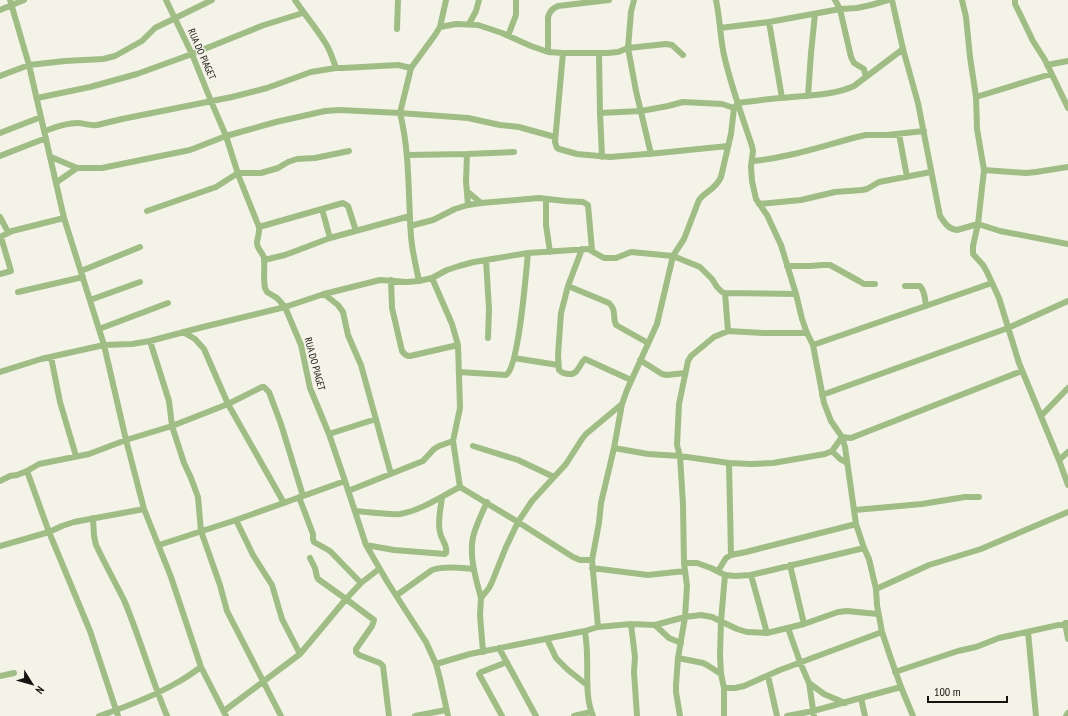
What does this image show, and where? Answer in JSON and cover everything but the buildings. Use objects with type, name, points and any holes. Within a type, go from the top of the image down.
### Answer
[{"type":"street","points":[[0,10],[11,2],[24,0]]},
{"type":"street","name":"RUA DO PIAGET","points":[[166,0],[192,54],[226,136],[238,173],[259,227],[257,245],[262,252],[264,260],[265,288],[267,292],[277,298],[285,307],[301,345],[310,388],[346,481],[366,545],[426,642],[436,664],[447,713]]},
{"type":"street","points":[[0,76],[29,65],[108,58],[115,56],[142,41],[155,28],[212,0]]},
{"type":"street","points":[[296,0],[303,13],[314,26],[326,45],[336,68]]},
{"type":"street","points":[[397,29],[398,0]]},
{"type":"street","points":[[419,281],[410,226],[409,173],[400,113],[411,68],[440,27],[446,0]]},
{"type":"street","points":[[469,24],[476,11],[479,0]]},
{"type":"street","points":[[508,36],[516,15],[516,0]]},
{"type":"street","points":[[548,52],[548,17],[552,8],[609,0]]},
{"type":"street","points":[[634,0],[631,12],[628,48],[651,154]]},
{"type":"street","points":[[716,0],[724,55],[736,106],[752,146],[752,181],[756,199],[768,215],[781,245],[802,319],[813,345],[824,403],[831,421],[842,437],[845,447],[856,524],[869,559],[876,589],[876,606],[882,632],[895,672],[913,716]]},
{"type":"street","points":[[835,0],[840,9],[851,57],[854,63],[864,69],[866,77]]},
{"type":"street","points":[[720,28],[770,22],[840,9],[858,8],[888,0]]},
{"type":"street","points":[[892,0],[903,49],[918,103],[940,216],[950,228],[957,230],[978,224],[1000,231],[1068,244]]},
{"type":"street","points":[[962,0],[966,17],[976,97],[977,129],[984,170],[973,254],[983,265],[999,298],[1019,363],[1068,485]]},
{"type":"street","points":[[1015,0],[1027,28],[1068,108]]},
{"type":"street","points":[[11,2],[29,65],[46,134],[64,218],[104,345],[144,509],[172,577],[201,667],[225,714],[263,681],[300,654],[361,583],[380,569]]},
{"type":"street","points":[[37,98],[82,89],[137,74],[264,26],[303,13]]},
{"type":"street","points":[[808,96],[810,53],[815,14]]},
{"type":"street","points":[[770,22],[782,98]]},
{"type":"street","points":[[440,27],[456,24],[478,25],[548,52],[599,54],[618,52],[628,48],[672,44],[683,56]]},
{"type":"street","points":[[600,112],[641,111],[683,102],[736,106],[782,98],[808,96],[846,90],[854,86],[903,49]]},
{"type":"street","points":[[563,53],[555,138],[557,148],[577,154],[610,157],[728,146]]},
{"type":"street","points":[[599,54],[602,157]]},
{"type":"street","points":[[1047,66],[1068,61]]},
{"type":"street","points":[[0,156],[65,124],[79,123],[97,125],[212,101],[267,88],[311,72],[336,68],[398,65],[411,68]]},
{"type":"street","points":[[976,97],[1051,74]]},
{"type":"street","points":[[598,627],[592,560],[604,490],[622,404],[656,324],[674,256],[684,239],[699,200],[719,182],[722,177],[736,106]]},
{"type":"street","points":[[51,157],[77,168],[102,168],[190,150],[226,136],[276,122],[325,111],[339,110],[468,118],[500,125],[519,127],[555,138]]},
{"type":"street","points":[[0,133],[41,117]]},
{"type":"street","points":[[752,161],[768,160],[792,155],[857,137],[924,131]]},
{"type":"street","points":[[899,134],[907,177]]},
{"type":"street","points":[[147,211],[216,187],[238,173],[261,173],[278,168],[288,162],[349,151]]},
{"type":"street","points":[[407,154],[514,152]]},
{"type":"street","points":[[467,154],[466,181],[468,205]]},
{"type":"street","points":[[984,170],[1026,173],[1068,167]]},
{"type":"street","points":[[56,182],[77,168]]},
{"type":"street","points":[[759,204],[801,200],[835,192],[862,190],[880,182],[931,172]]},
{"type":"street","points":[[468,192],[481,203]]},
{"type":"street","points":[[410,226],[433,220],[468,205],[481,203],[531,198],[586,203],[588,205],[592,250]]},
{"type":"street","points":[[546,199],[546,225],[550,252]]},
{"type":"street","points":[[259,227],[343,203],[348,206],[356,231]]},
{"type":"street","points":[[322,209],[330,238]]},
{"type":"street","points":[[264,260],[285,255],[330,238],[410,216]]},
{"type":"street","points":[[0,217],[8,232]]},
{"type":"street","points":[[0,274],[11,271],[0,237],[8,232],[64,218]]},
{"type":"street","points":[[18,292],[82,274],[140,247]]},
{"type":"street","points":[[582,249],[568,286],[560,321],[558,354],[558,365],[560,371],[563,373],[574,374],[584,360],[587,359],[632,380]]},
{"type":"street","points":[[0,372],[41,359],[104,345],[150,342],[182,332],[285,307],[368,282],[380,280],[407,282],[419,281],[432,278],[458,266],[528,253],[588,249],[604,258],[616,258],[632,252],[674,256],[700,267],[712,279],[717,287],[725,293],[796,294]]},
{"type":"street","points":[[459,372],[506,375],[509,372],[514,358],[522,320],[528,253]]},
{"type":"street","points":[[486,260],[488,338]]},
{"type":"street","points":[[787,266],[830,265],[864,284],[875,284]]},
{"type":"street","points":[[432,278],[452,324],[458,345],[460,408],[453,441],[460,487]]},
{"type":"street","points":[[391,280],[392,308],[404,354],[410,356],[458,345]]},
{"type":"street","points":[[90,300],[140,282]]},
{"type":"street","points":[[813,345],[992,283]]},
{"type":"street","points":[[568,286],[609,303],[614,308],[616,325],[648,343]]},
{"type":"street","points":[[905,286],[920,286],[923,290],[926,306]]},
{"type":"street","points":[[725,293],[728,331]]},
{"type":"street","points":[[324,294],[338,305],[343,312],[348,335],[361,365],[391,474]]},
{"type":"street","points":[[822,395],[1008,328],[1068,301]]},
{"type":"street","points":[[99,329],[168,303]]},
{"type":"street","points":[[680,716],[676,692],[678,658],[686,617],[688,586],[684,563],[683,504],[680,456],[677,445],[679,404],[688,361],[691,356],[714,337],[728,331],[807,333]]},
{"type":"street","points":[[182,332],[195,339],[204,349],[228,404],[284,503]]},
{"type":"street","points":[[150,342],[170,401],[172,426],[184,463],[198,497],[201,532],[220,585],[227,611],[281,716]]},
{"type":"street","points":[[51,357],[60,402],[76,456]]},
{"type":"street","points":[[514,358],[558,365]]},
{"type":"street","points":[[640,360],[662,374],[667,375],[685,373]]},
{"type":"street","points":[[842,437],[851,438],[1022,371]]},
{"type":"street","points":[[0,481],[10,476],[27,471],[39,464],[89,454],[126,440],[172,426],[228,404],[264,387],[269,392],[281,424],[314,542],[330,551],[361,583]]},
{"type":"street","points":[[1041,416],[1068,388]]},
{"type":"street","points":[[481,598],[492,582],[518,522],[532,501],[566,464],[586,434],[622,404]]},
{"type":"street","points":[[329,434],[376,419]]},
{"type":"street","points":[[614,448],[648,454],[680,456],[729,463],[773,463],[825,454],[832,451],[842,437]]},
{"type":"street","points":[[845,447],[851,438]]},
{"type":"street","points":[[348,491],[423,461],[434,449],[453,441]]},
{"type":"street","points":[[473,446],[518,460],[554,477]]},
{"type":"street","points":[[832,451],[840,459],[847,463]]},
{"type":"street","points":[[1059,460],[1068,452]]},
{"type":"street","points":[[729,463],[730,555]]},
{"type":"street","points":[[27,471],[49,532],[90,631],[117,713]]},
{"type":"street","points":[[159,545],[201,532],[346,481]]},
{"type":"street","points":[[355,511],[400,514],[416,509],[460,487]]},
{"type":"street","points":[[460,487],[573,557],[580,560],[592,560]]},
{"type":"street","points":[[366,545],[394,550],[445,554],[447,548],[441,537],[439,526],[442,496]]},
{"type":"street","points":[[855,510],[922,504],[965,497],[979,497]]},
{"type":"street","points":[[483,652],[480,614],[481,598],[474,569],[472,549],[473,538],[486,502]]},
{"type":"street","points":[[0,546],[49,532],[74,522],[144,509]]},
{"type":"street","points":[[876,589],[929,565],[981,549],[1068,512]]},
{"type":"street","points":[[93,518],[96,545],[123,600],[141,645],[166,716]]},
{"type":"street","points":[[236,520],[253,555],[272,585],[282,619],[300,654]]},
{"type":"street","points":[[718,571],[726,558],[730,555],[856,524]]},
{"type":"street","points":[[684,563],[697,563],[725,575],[751,575],[864,548]]},
{"type":"street","points":[[310,558],[318,579],[374,620],[372,626],[356,649],[356,652],[359,655],[380,663],[383,666],[389,716]]},
{"type":"street","points":[[790,565],[804,624]]},
{"type":"street","points":[[397,595],[432,570],[447,568],[474,569]]},
{"type":"street","points":[[592,568],[648,575],[685,571]]},
{"type":"street","points":[[724,716],[724,688],[721,674],[720,655],[725,575]]},
{"type":"street","points":[[751,575],[767,633]]},
{"type":"street","points":[[436,664],[499,648],[585,631],[598,627],[631,624],[655,625],[686,617],[701,615],[722,621],[737,629],[747,632],[767,633],[804,624],[838,612],[847,611],[878,614]]},
{"type":"street","points":[[895,672],[958,651],[976,647],[999,638],[1066,623],[1068,639]]},
{"type":"street","points":[[631,624],[635,658],[634,672],[637,716]]},
{"type":"street","points":[[655,625],[669,638],[680,643]]},
{"type":"street","points":[[788,628],[809,683],[813,714]]},
{"type":"street","points":[[574,716],[592,714],[587,685],[585,631]]},
{"type":"street","points":[[724,688],[744,686],[800,662],[882,632]]},
{"type":"street","points":[[1028,632],[1036,716]]},
{"type":"street","points":[[546,638],[556,658],[587,685]]},
{"type":"street","points":[[499,648],[536,716]]},
{"type":"street","points":[[678,658],[707,665],[721,674]]},
{"type":"street","points":[[502,716],[479,674],[507,662]]},
{"type":"street","points":[[99,716],[117,713],[180,681],[201,667]]},
{"type":"street","points":[[0,676],[14,673]]},
{"type":"street","points":[[768,676],[777,716]]},
{"type":"street","points":[[809,683],[824,694],[845,702]]},
{"type":"street","points":[[787,716],[813,714],[845,702],[901,687]]},
{"type":"street","points":[[861,698],[865,716]]},
{"type":"street","points":[[415,716],[447,713]]}]
